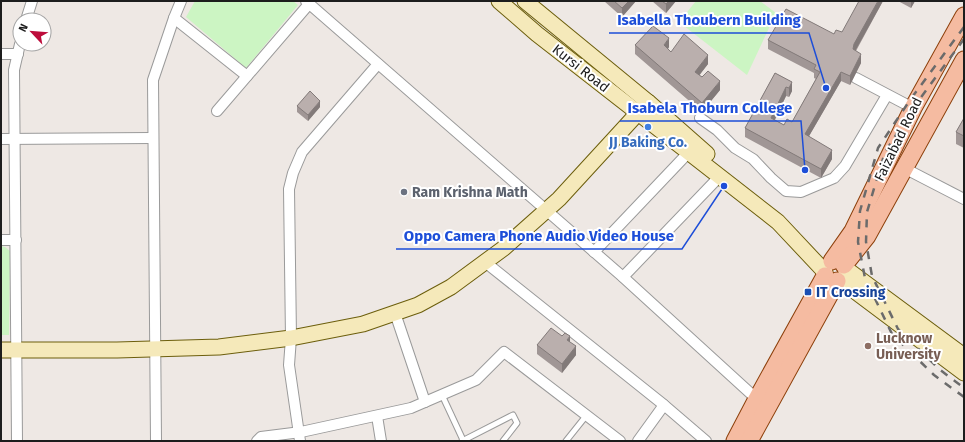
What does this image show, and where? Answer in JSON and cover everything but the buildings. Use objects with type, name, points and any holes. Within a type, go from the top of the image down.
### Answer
[{"type":"main road","points":[[499,1],[537,34]]},
{"type":"main road","name":"Kursi Road","points":[[513,1],[544,17],[643,107],[835,271]]},
{"type":"main road","name":"Kursi Road","points":[[526,7],[537,34],[643,107],[689,152],[778,222],[835,271]]},
{"type":"main road","name":"Faizabad Road","points":[[735,441],[761,403],[835,271],[913,108],[964,16]]},
{"type":"main road","name":"Faizabad Road","points":[[835,271],[867,236],[904,168],[959,80],[964,60]]},
{"type":"main road","points":[[1,350],[219,347],[291,338],[363,324],[418,305],[451,287],[504,248],[559,199],[643,107]]},
{"type":"main road","points":[[835,271],[964,356]]},
{"type":"main road","points":[[835,271],[964,373]]},
{"type":"main road","name":"Faizabad Road","points":[[749,441],[761,403]]},
{"type":"street","points":[[29,12],[32,1]]},
{"type":"street","points":[[156,441],[153,80],[181,1]]},
{"type":"street","points":[[217,111],[307,2],[623,277],[761,403]]},
{"type":"street","points":[[174,18],[247,76]]},
{"type":"street","points":[[1,54],[12,51]]},
{"type":"street","points":[[17,441],[14,70],[18,52]]},
{"type":"street","points":[[299,437],[288,365],[291,338],[289,189],[293,173],[302,152],[378,64]]},
{"type":"street","points":[[856,78],[913,108]]},
{"type":"street","points":[[700,118],[717,130],[735,148],[754,159],[771,178],[786,191],[801,192],[834,178],[845,166],[887,95]]},
{"type":"street","points":[[1,139],[153,138]]},
{"type":"street","points":[[594,252],[689,152]]},
{"type":"street","points":[[904,168],[964,199]]},
{"type":"street","points":[[623,277],[720,176]]},
{"type":"street","points":[[1,240],[16,240]]},
{"type":"street","points":[[485,262],[664,405],[706,441]]},
{"type":"street","points":[[395,313],[425,402]]},
{"type":"street","points":[[257,441],[261,437],[299,437],[411,408],[476,380],[504,352],[620,441]]},
{"type":"street","points":[[638,441],[664,405]]},
{"type":"street","points":[[377,416],[381,441]]},
{"type":"lane","points":[[442,395],[462,441],[513,415],[517,423],[503,441]]},
{"type":"lane","points":[[566,441],[586,416]]},
{"type":"green space","points":[[195,1],[293,1],[298,5],[246,68],[186,17]]},
{"type":"green space","points":[[696,1],[760,1],[776,13],[747,75],[679,22]]},
{"type":"green space","points":[[1,246],[10,251],[9,335],[1,335]]},
{"type":"railway","points":[[964,27],[910,100],[878,148],[860,211],[858,242],[865,278],[892,334],[934,375],[964,397]]},
{"type":"railway","points":[[964,39],[916,104],[885,152],[867,212],[866,242],[872,276],[898,329],[939,369],[964,388]]},
{"type":"place","name":"Isabella Thoubern Building","points":[[826,88]]},
{"type":"place","name":"JJ Baking Co.","points":[[648,127]]},
{"type":"place","name":"Isabela Thoburn College","points":[[805,170]]},
{"type":"place","name":"Oppo Camera Phone Audio Video House","points":[[724,186]]},
{"type":"place","name":"Ram Krishna Math","points":[[404,192]]},
{"type":"place","name":"IT Crossing","points":[[808,292]]},
{"type":"place","name":"Lucknow University","points":[[868,346]]}]
